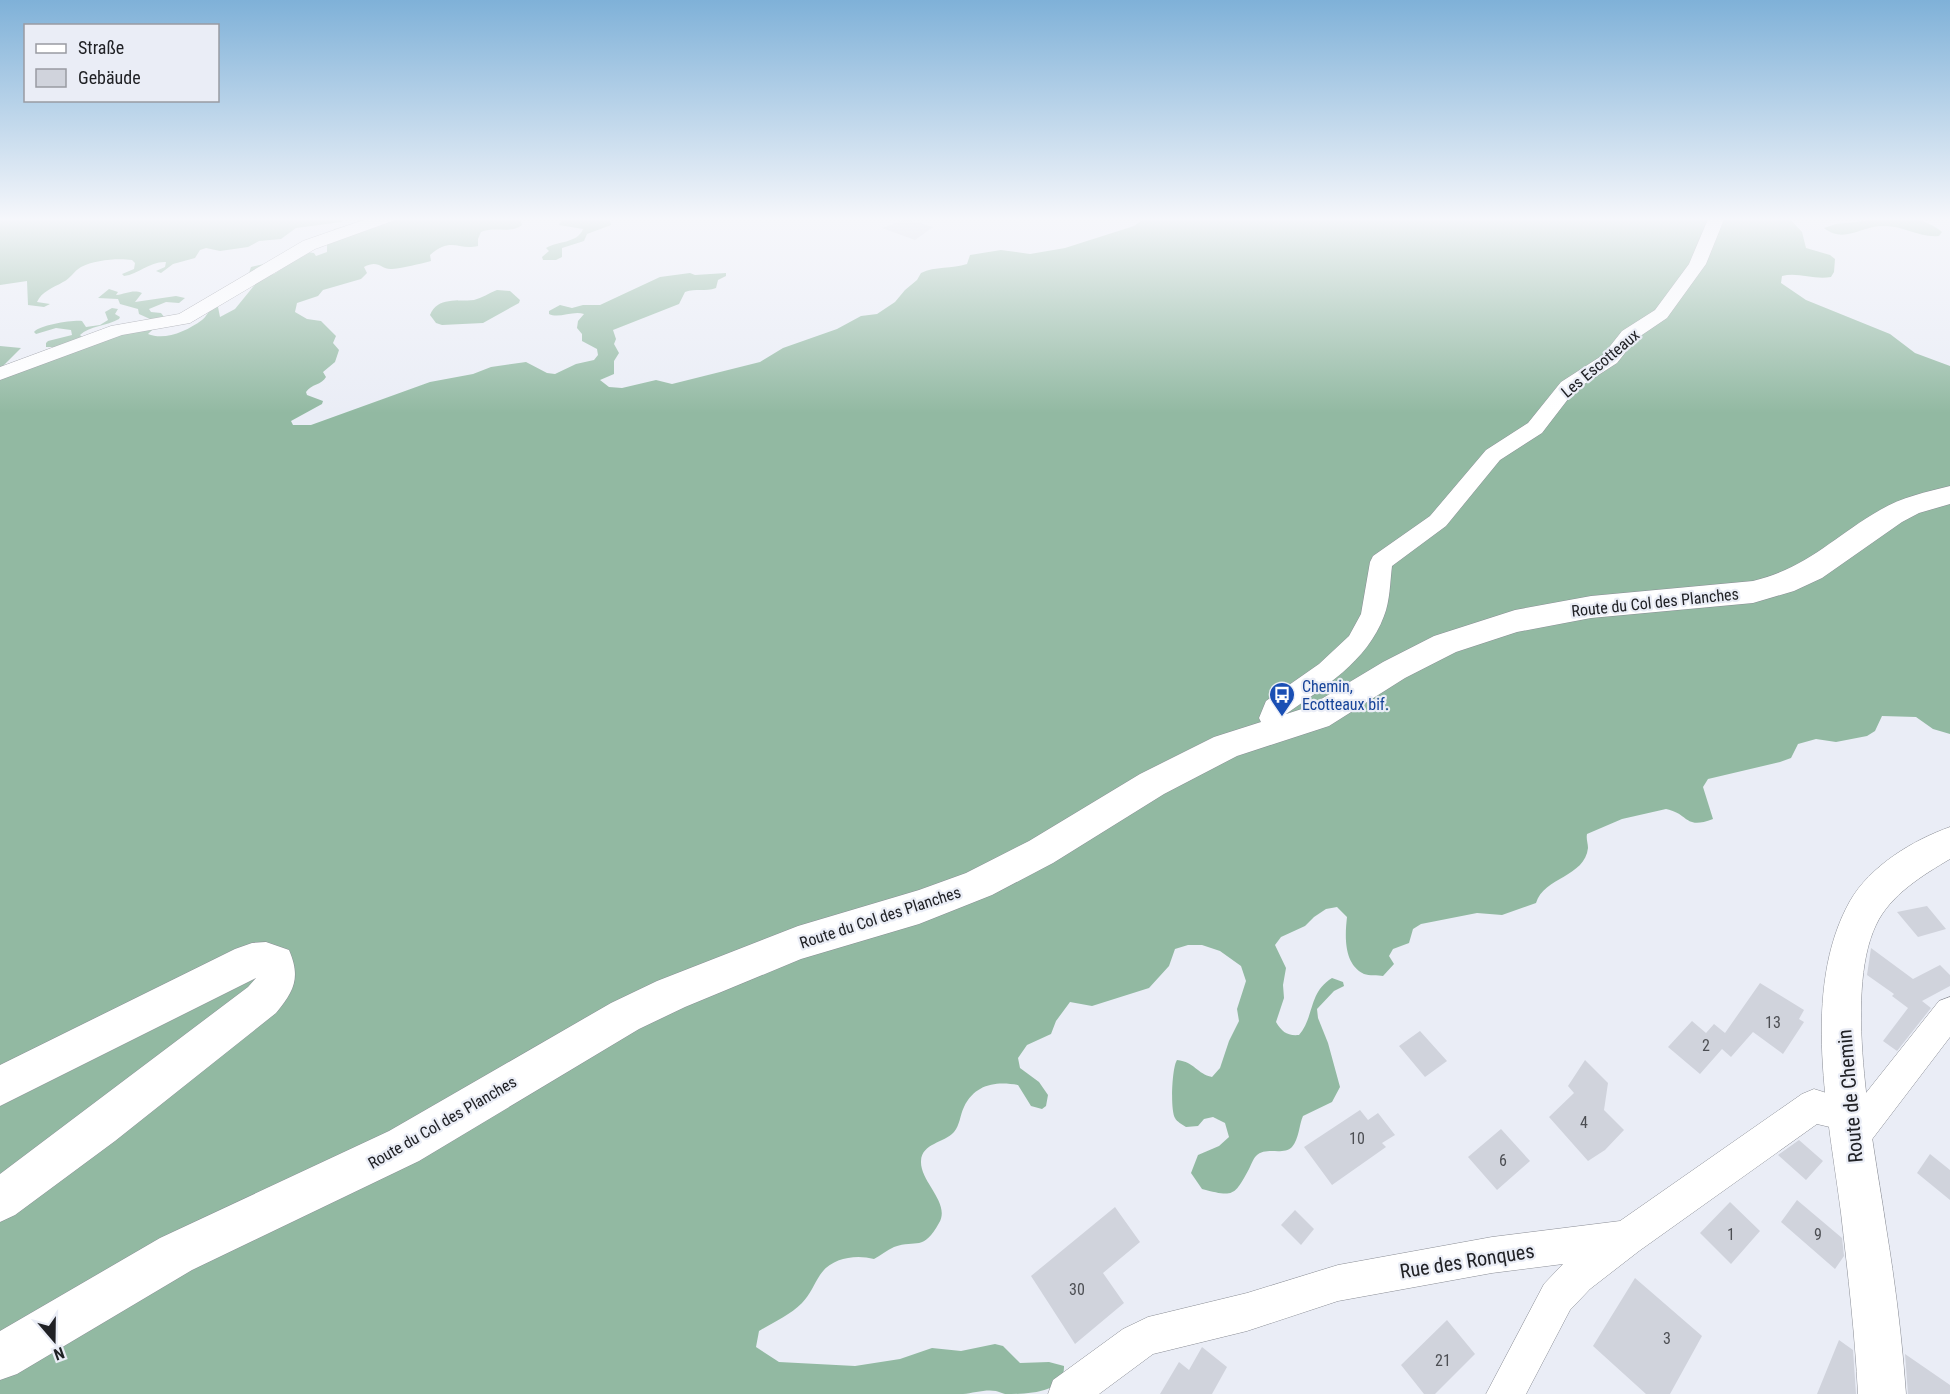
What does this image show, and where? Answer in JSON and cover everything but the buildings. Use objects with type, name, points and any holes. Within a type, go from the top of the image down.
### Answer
[{"type":"street","points":[[0,374],[118,330],[184,319],[246,282]]},
{"type":"street","name":"Les Escotteaux","points":[[1278,731],[1272,718],[1275,708],[1329,671],[1358,643],[1365,632],[1376,603],[1381,562],[1438,521],[1493,455],[1534,428],[1568,386],[1610,358],[1629,335],[1661,314],[1685,282]]},
{"type":"street","name":"Route du Col des Planches","points":[[0,1357],[176,1254],[394,1151],[625,1016],[671,994],[798,943],[920,907],[980,884],[1041,852],[1152,784],[1239,741],[1318,717],[1401,666],[1445,644],[1498,625],[1609,604],[1732,595],[1784,584],[1800,578],[1826,561],[1892,513],[1914,503],[1950,495]]},
{"type":"street","name":"Route de Chemin","points":[[1882,1394],[1872,1284],[1850,1123],[1844,1052],[1843,1003],[1848,962],[1857,925],[1863,912],[1881,890],[1920,860],[1950,842]]},
{"type":"street","points":[[0,1086],[248,962],[264,960],[276,963],[278,975],[275,983],[262,999],[100,1126],[0,1200]]},
{"type":"street","points":[[1850,1123],[1858,1130],[1950,1012]]},
{"type":"street","name":"Rue des Ronques","points":[[1067,1394],[1136,1342],[1148,1336],[1247,1312],[1338,1283],[1492,1255],[1626,1238],[1814,1106],[1850,1123]]},
{"type":"street","points":[[1505,1394],[1557,1297],[1577,1276],[1626,1238]]},
{"type":"green space","points":[[0,282],[20,282],[0,285]]},
{"type":"green space","points":[[27,282],[63,282],[48,290],[37,302],[50,304],[44,307],[28,305]]},
{"type":"green space","points":[[257,282],[350,282],[323,290],[318,296],[297,303],[295,312],[307,319],[321,321],[336,336],[333,343],[339,350],[335,362],[323,372],[326,377],[324,380],[306,392],[307,395],[323,401],[322,404],[291,421],[293,425],[311,425],[430,382],[473,374],[491,367],[526,362],[547,373],[555,374],[576,364],[594,360],[598,355],[597,349],[582,341],[582,334],[577,328],[578,321],[584,314],[553,315],[549,314],[549,311],[560,305],[572,308],[583,305],[600,305],[649,282],[717,282],[716,288],[685,292],[679,304],[613,330],[616,339],[614,344],[619,353],[614,361],[614,374],[600,380],[609,387],[622,388],[656,380],[672,384],[760,362],[783,348],[837,329],[861,316],[877,314],[895,302],[915,282],[1781,282],[1806,300],[1890,334],[1915,353],[1950,366],[1950,734],[1933,729],[1916,717],[1882,716],[1875,731],[1867,736],[1836,742],[1816,739],[1798,744],[1791,758],[1708,779],[1703,787],[1713,819],[1692,822],[1666,809],[1622,819],[1587,834],[1588,848],[1580,865],[1540,894],[1536,903],[1502,915],[1477,913],[1421,924],[1413,929],[1409,943],[1393,949],[1389,956],[1394,964],[1383,976],[1364,974],[1352,963],[1347,948],[1347,917],[1337,907],[1326,909],[1305,926],[1281,937],[1275,945],[1286,968],[1283,985],[1284,998],[1276,1022],[1285,1033],[1299,1035],[1308,1020],[1315,998],[1324,984],[1332,978],[1343,982],[1344,986],[1334,991],[1317,1009],[1340,1087],[1332,1102],[1303,1116],[1292,1147],[1284,1151],[1260,1153],[1256,1156],[1240,1185],[1231,1193],[1202,1189],[1191,1173],[1198,1155],[1219,1146],[1229,1137],[1225,1123],[1213,1117],[1204,1119],[1198,1126],[1186,1127],[1178,1122],[1173,1113],[1172,1089],[1177,1060],[1188,1063],[1212,1077],[1220,1068],[1239,1021],[1237,1009],[1246,981],[1241,966],[1220,951],[1202,945],[1188,945],[1175,949],[1169,966],[1149,988],[1092,1006],[1070,1002],[1056,1021],[1051,1034],[1027,1045],[1018,1058],[1020,1068],[1039,1082],[1048,1095],[1046,1106],[1042,1109],[1031,1106],[1018,1085],[987,1086],[974,1093],[969,1099],[954,1132],[925,1150],[921,1161],[922,1169],[938,1200],[942,1215],[928,1238],[919,1243],[894,1247],[874,1259],[851,1257],[830,1265],[820,1275],[802,1303],[787,1315],[759,1331],[756,1347],[779,1362],[855,1366],[900,1359],[932,1348],[961,1351],[995,1344],[1003,1346],[1020,1363],[1049,1362],[1064,1366],[1063,1375],[1052,1387],[1024,1394],[1005,1394],[988,1390],[963,1394],[0,1394],[0,346],[21,348],[1,368],[60,347],[46,347],[46,343],[72,335],[71,330],[56,328],[36,334],[34,332],[43,327],[77,321],[82,321],[86,327],[100,325],[108,320],[105,312],[112,308],[118,309],[115,314],[120,317],[119,319],[80,335],[82,337],[150,319],[139,314],[138,309],[120,304],[118,299],[98,298],[109,289],[118,292],[116,295],[142,293],[135,302],[176,296],[185,298],[179,303],[166,302],[149,309],[151,312],[161,313],[165,318],[148,334],[155,336],[169,336],[190,328],[202,320],[214,306],[218,307],[220,317],[235,309]]},
{"type":"green space","points":[[497,290],[510,291],[520,300],[519,303],[483,323],[442,325],[436,323],[430,315],[433,309],[443,302],[474,300]]},
{"type":"place","name":"Chemin, Ecotteaux bif.","points":[[1282,718]]}]
